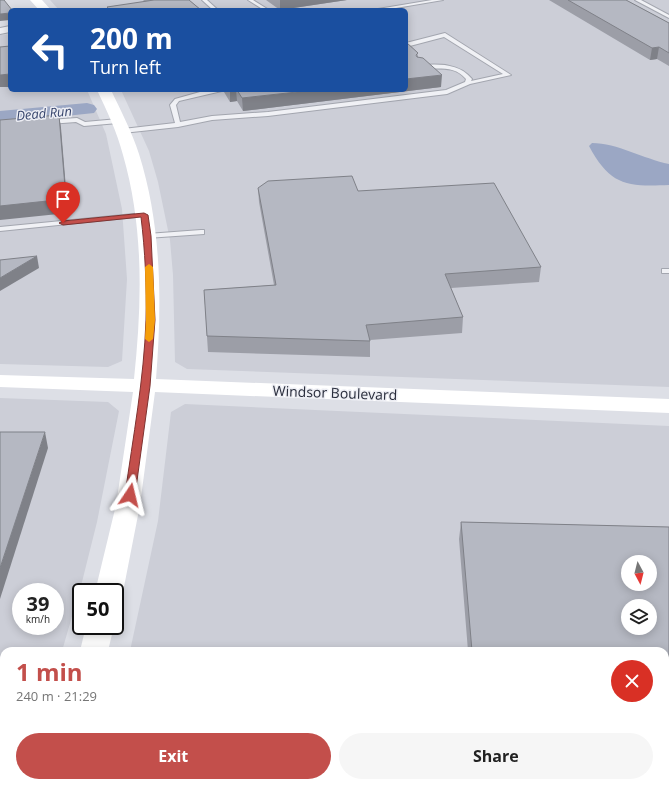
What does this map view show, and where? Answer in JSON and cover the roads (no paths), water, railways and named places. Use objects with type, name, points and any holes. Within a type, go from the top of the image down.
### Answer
[{"type":"main road","points":[[36,0],[43,8]]},
{"type":"main road","points":[[105,92],[133,160],[144,215],[147,236],[150,320],[145,386],[135,469],[111,583]]},
{"type":"main road","name":"Windsor Boulevard","points":[[0,381],[669,406]]},
{"type":"main road","points":[[95,647],[98,635]]},
{"type":"lane","points":[[204,0],[214,8]]},
{"type":"lane","points":[[250,0],[264,8]]},
{"type":"lane","points":[[387,8],[441,0]]},
{"type":"lane","points":[[638,0],[669,17]]},
{"type":"lane","points":[[39,123],[77,120],[84,124],[120,126],[178,125],[212,118],[268,114],[447,92],[468,83],[508,75],[445,35],[408,44]]},
{"type":"lane","points":[[420,67],[439,67],[460,70],[466,74],[469,79],[468,83]]},
{"type":"lane","points":[[178,125],[173,105],[177,100],[204,92]]},
{"type":"lane","points":[[0,229],[144,215]]},
{"type":"lane","points":[[147,236],[201,232]]},
{"type":"water","points":[[592,143],[621,148],[650,159],[669,164],[669,185],[641,185],[621,181],[604,169],[589,146]]},
{"type":"waterway","name":"Dead Run","points":[[0,117],[87,109]]}]
